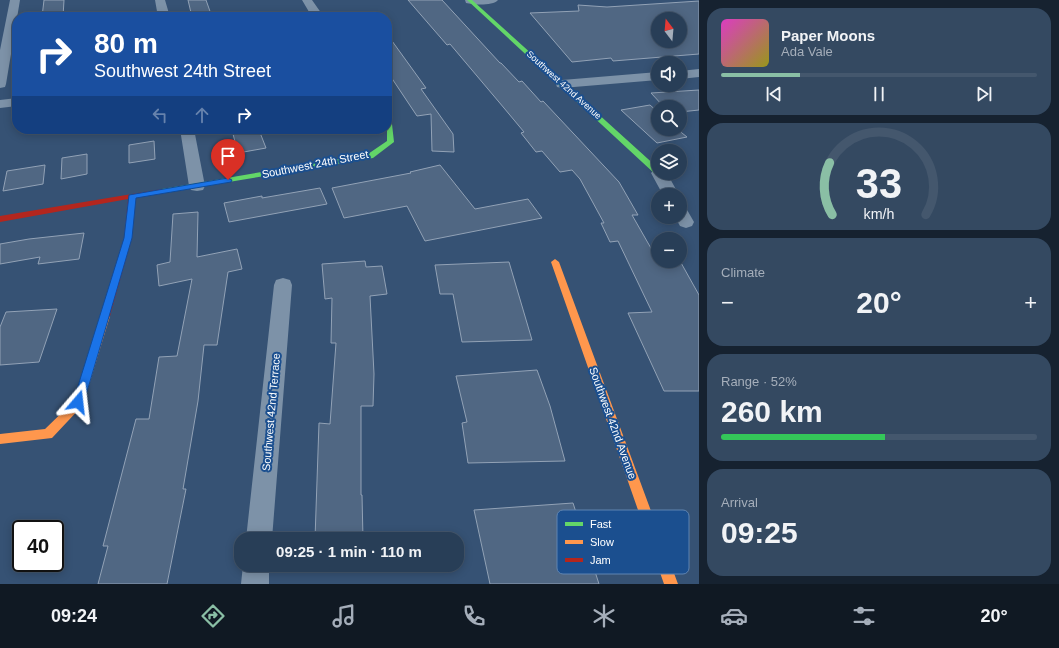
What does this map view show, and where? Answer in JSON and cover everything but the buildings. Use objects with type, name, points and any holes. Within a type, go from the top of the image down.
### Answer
[{"type":"street","points":[[13,12],[15,0]]},
{"type":"street","points":[[160,0],[163,12]]},
{"type":"street","points":[[307,0],[315,12]]},
{"type":"street","points":[[470,1],[492,0]]},
{"type":"street","name":"Southwest 42nd Avenue","points":[[470,1],[651,166]]},
{"type":"street","points":[[0,84],[12,17]]},
{"type":"street","points":[[687,74],[699,73]]},
{"type":"street","points":[[562,84],[651,77]]},
{"type":"street","points":[[0,104],[12,103]]},
{"type":"street","points":[[188,134],[197,186]]},
{"type":"street","name":"Southwest 24th Street","points":[[0,219],[370,156],[391,142],[391,134]]},
{"type":"street","points":[[0,439],[48,434],[78,402],[128,238],[132,197]]},
{"type":"street","name":"Southwest 42nd Avenue","points":[[555,262],[644,510]]},
{"type":"street","name":"Southwest 42nd Terrace","points":[[260,532],[282,285]]},
{"type":"street","points":[[255,584],[256,572]]},
{"type":"street","name":"Southwest 42nd Avenue","points":[[667,574],[671,584]]},
{"type":"traffic: fast","points":[[469,0],[651,166]]},
{"type":"traffic: fast","points":[[162,191],[370,156],[391,142],[390,134]]},
{"type":"traffic: slow","points":[[555,262],[644,510]]},
{"type":"traffic: slow","points":[[0,439],[48,434],[79,402],[105,316]]},
{"type":"traffic: slow","points":[[667,574],[671,584]]},
{"type":"traffic: jam","points":[[0,219],[162,191]]},
{"type":"traffic: jam","points":[[105,316],[128,238],[132,197]]},
{"type":"route","points":[[78,402],[128,238],[132,197],[228,180]]}]
